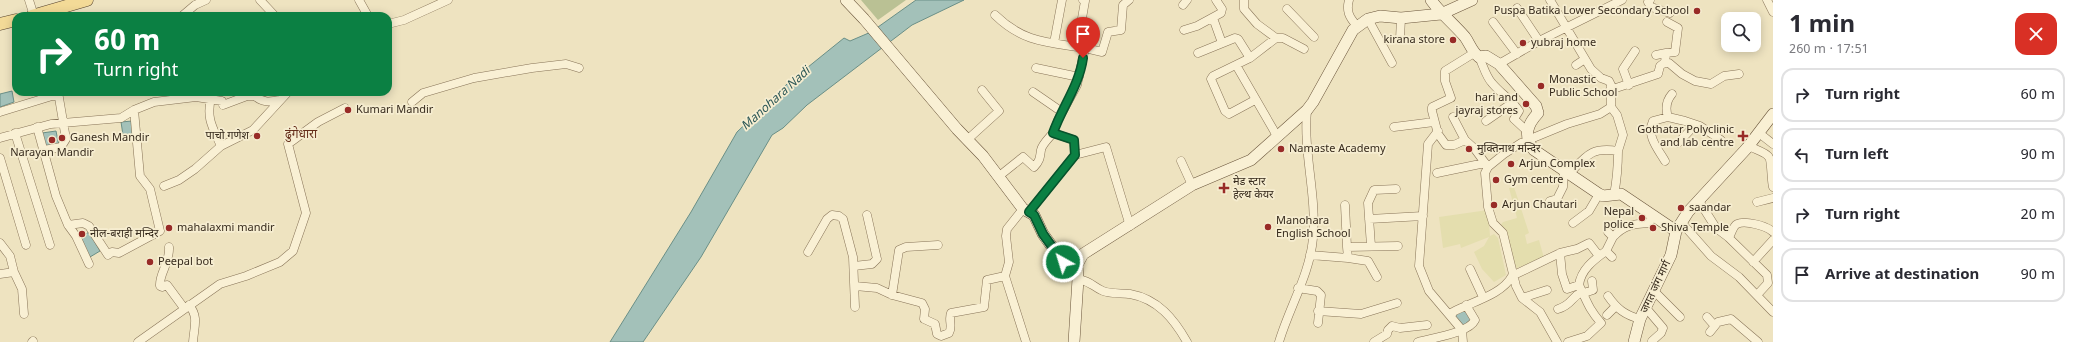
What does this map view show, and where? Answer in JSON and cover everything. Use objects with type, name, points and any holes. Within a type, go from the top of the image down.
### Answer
[{"type":"main road","points":[[46,12],[87,0]]},
{"type":"main road","points":[[0,24],[12,21]]},
{"type":"street","points":[[29,0],[32,12]]},
{"type":"street","points":[[187,12],[195,5],[206,0]]},
{"type":"street","points":[[260,0],[271,12]]},
{"type":"street","points":[[359,0],[366,12]]},
{"type":"street","points":[[392,23],[404,20],[448,0]]},
{"type":"street","points":[[1054,43],[1062,0]]},
{"type":"street","points":[[998,177],[1023,157],[1034,167],[1036,166],[1041,158],[1041,150],[1053,133],[1062,112],[1077,85],[1079,77],[1085,1],[1083,0]]},
{"type":"street","points":[[995,15],[1008,28],[1023,36],[1102,52],[1108,32],[1121,30],[1123,5],[1129,0]]},
{"type":"street","points":[[1184,30],[1213,18],[1222,11],[1216,0]]},
{"type":"street","points":[[1244,0],[1244,9],[1249,17],[1276,38]]},
{"type":"street","points":[[1342,0],[1349,16],[1357,26]]},
{"type":"street","points":[[1347,9],[1349,0]]},
{"type":"street","points":[[1431,0],[1441,14],[1448,19],[1466,39],[1484,50],[1480,56],[1445,71],[1445,81],[1451,98],[1432,107],[1434,122],[1438,134],[1446,145],[1454,145],[1465,140]]},
{"type":"street","points":[[1074,342],[1078,265],[1084,254],[1192,185],[1251,160],[1314,102],[1357,26],[1368,19],[1380,16],[1401,18],[1441,14],[1472,0]]},
{"type":"street","points":[[1550,0],[1591,69],[1600,78],[1609,81],[1611,86],[1611,107],[1617,115],[1623,136],[1618,151],[1618,171],[1614,195]]},
{"type":"street","points":[[1650,0],[1648,2],[1651,7],[1670,13]]},
{"type":"street","points":[[1767,0],[1773,12]]},
{"type":"street","points":[[1499,64],[1539,41],[1616,1]]},
{"type":"street","points":[[850,4],[967,140],[983,156],[1026,211],[1034,215],[1043,234],[1063,262],[1078,265]]},
{"type":"street","points":[[1517,8],[1539,41]]},
{"type":"street","points":[[1287,9],[1314,37]]},
{"type":"street","points":[[1213,18],[1222,42]]},
{"type":"street","points":[[1400,39],[1401,18]]},
{"type":"street","points":[[1368,19],[1392,63]]},
{"type":"street","points":[[1492,22],[1517,54]]},
{"type":"street","points":[[1656,54],[1675,52],[1678,28],[1667,22]]},
{"type":"street","points":[[1198,53],[1232,38],[1238,39],[1250,58]]},
{"type":"street","points":[[1255,100],[1232,114],[1229,114],[1225,111],[1211,78],[1250,58],[1276,38],[1282,38],[1304,49]]},
{"type":"street","points":[[1629,85],[1623,69],[1635,51]]},
{"type":"street","points":[[1665,63],[1666,53]]},
{"type":"street","points":[[1480,56],[1499,64],[1536,106],[1538,113],[1531,121],[1528,138]]},
{"type":"street","points":[[1480,56],[1491,83],[1519,110],[1514,119],[1528,138],[1534,150],[1599,194],[1621,194],[1653,216],[1679,227],[1757,294],[1773,312]]},
{"type":"street","points":[[1576,65],[1585,59]]},
{"type":"street","points":[[1610,90],[1629,85],[1658,74],[1660,66],[1665,63],[1669,63],[1682,74],[1695,81],[1711,84],[1724,76],[1740,74]]},
{"type":"street","points":[[412,102],[423,93],[444,85],[474,78],[566,64],[579,68]]},
{"type":"street","points":[[1236,65],[1255,100],[1261,105],[1277,136]]},
{"type":"street","points":[[1036,68],[1079,77]]},
{"type":"street","points":[[967,140],[999,111],[982,90]]},
{"type":"street","points":[[1033,92],[1062,112]]},
{"type":"street","points":[[1668,117],[1666,112],[1667,99],[1672,94]]},
{"type":"street","points":[[0,112],[52,96]]},
{"type":"street","points":[[44,150],[61,147],[66,139],[65,123],[58,96]]},
{"type":"street","points":[[0,138],[37,127],[121,118],[134,110],[154,102],[196,97],[211,98],[222,101],[223,105],[247,96],[255,96],[261,101],[270,102],[280,100]]},
{"type":"street","points":[[164,186],[179,180],[195,169],[221,146],[253,130],[284,96]]},
{"type":"street","points":[[211,98],[208,110],[211,125],[221,146]]},
{"type":"street","points":[[1486,121],[1512,103]]},
{"type":"street","points":[[1437,173],[1486,165],[1528,138],[1600,114],[1611,107]]},
{"type":"street","points":[[138,342],[220,284],[246,276],[280,262],[293,251],[306,213],[288,144],[318,122],[345,108]]},
{"type":"street","points":[[68,225],[83,223],[89,226],[108,255],[112,252],[119,253],[160,231],[150,189],[140,176],[134,110]]},
{"type":"street","points":[[1279,342],[1310,255],[1314,227],[1305,132],[1307,110]]},
{"type":"street","points":[[1679,227],[1699,201],[1749,146],[1773,114]]},
{"type":"street","points":[[1665,161],[1653,141],[1650,127],[1653,121],[1668,117],[1695,124],[1721,140]]},
{"type":"street","points":[[1453,118],[1465,140],[1474,148],[1486,165],[1485,173],[1488,206],[1493,223],[1503,233],[1512,276],[1522,298],[1540,312],[1557,342]]},
{"type":"street","points":[[1394,127],[1434,122]]},
{"type":"street","points":[[1678,144],[1695,124]]},
{"type":"street","points":[[37,127],[56,196],[68,225],[76,236],[88,264]]},
{"type":"street","points":[[1438,131],[1428,144],[1419,266],[1429,291],[1462,330],[1463,342]]},
{"type":"street","points":[[15,133],[50,245]]},
{"type":"street","points":[[1053,133],[1074,140],[1075,155]]},
{"type":"street","points":[[1759,133],[1773,144]]},
{"type":"street","points":[[1026,342],[1005,276],[1009,262],[1006,236],[1007,229],[1026,211],[1075,155],[1106,146],[1130,226]]},
{"type":"street","points":[[1749,146],[1768,156],[1771,160],[1770,174],[1773,187]]},
{"type":"street","points":[[1550,201],[1556,199],[1562,191],[1566,173],[1590,153],[1599,149],[1618,151]]},
{"type":"street","points":[[0,158],[26,245]]},
{"type":"street","points":[[1181,161],[1192,185]]},
{"type":"street","points":[[1371,246],[1368,203],[1374,190],[1396,190]]},
{"type":"street","points":[[1573,223],[1588,211],[1599,194]]},
{"type":"street","points":[[1757,202],[1773,198]]},
{"type":"street","points":[[1699,201],[1716,228],[1729,238],[1768,279],[1768,283],[1757,294]]},
{"type":"street","points":[[1345,205],[1348,258]]},
{"type":"street","points":[[808,252],[827,219],[832,215],[843,219],[854,266],[855,307]]},
{"type":"street","points":[[854,266],[872,264],[877,259],[867,215]]},
{"type":"street","points":[[1369,219],[1423,216]]},
{"type":"street","points":[[1568,342],[1586,336],[1601,323],[1589,310],[1582,290],[1580,277],[1588,266],[1606,254],[1610,234],[1630,224],[1648,223],[1653,216]]},
{"type":"street","points":[[1729,238],[1735,227],[1739,224],[1760,225],[1773,232]]},
{"type":"street","name":"जगत जंग मार्ग","points":[[1634,342],[1640,319],[1670,255],[1679,227]]},
{"type":"street","points":[[1753,262],[1773,240]]},
{"type":"street","points":[[0,243],[10,256],[14,272],[22,289],[24,314]]},
{"type":"street","points":[[1451,317],[1453,312],[1509,282],[1512,276],[1560,253],[1576,249],[1588,243],[1606,254]]},
{"type":"street","points":[[892,295],[899,250],[906,247],[938,245]]},
{"type":"street","points":[[1347,247],[1398,246]]},
{"type":"street","points":[[169,247],[168,262],[160,278],[160,286],[162,287],[167,285],[187,306],[195,312],[196,321],[193,342]]},
{"type":"street","points":[[1560,253],[1562,274],[1567,290],[1593,290],[1592,281]]},
{"type":"street","points":[[1310,255],[1368,261],[1378,277]]},
{"type":"street","points":[[1470,269],[1483,297]]},
{"type":"street","points":[[0,274],[14,272]]},
{"type":"street","points":[[855,286],[877,288],[892,295],[922,303],[925,309],[924,319],[935,324],[938,334],[945,335],[951,330],[951,312],[984,307],[987,280],[1005,276]]},
{"type":"street","points":[[1078,279],[1091,282],[1104,291],[1131,294],[1153,302],[1177,324],[1187,342]]},
{"type":"street","points":[[1298,288],[1317,291],[1321,295],[1318,311],[1318,323]]},
{"type":"street","points":[[1522,298],[1547,290]]},
{"type":"street","points":[[1558,309],[1567,306],[1582,290]]},
{"type":"street","points":[[1654,291],[1680,317]]},
{"type":"street","points":[[1608,296],[1615,307],[1627,316],[1640,319]]},
{"type":"street","points":[[1318,311],[1361,314],[1397,303]]},
{"type":"street","points":[[1418,342],[1462,330],[1472,324],[1475,320],[1466,305]]},
{"type":"street","points":[[1607,315],[1615,307]]},
{"type":"street","points":[[1646,308],[1663,328],[1661,333],[1652,341]]},
{"type":"street","points":[[1707,317],[1712,328],[1723,320],[1731,320],[1758,342]]},
{"type":"street","points":[[1379,341],[1392,326],[1400,328],[1427,325]]},
{"type":"shaded area","points":[[1514,187],[1529,233],[1525,235],[1527,244],[1539,240],[1544,258],[1514,269],[1500,226],[1503,222],[1517,218],[1509,188]]},
{"type":"shaded area","points":[[1488,210],[1490,236],[1494,234],[1498,238],[1506,275],[1494,282],[1482,269],[1474,252],[1484,246],[1489,237],[1461,248],[1460,244],[1443,248],[1439,217]]},
{"type":"green space","points":[[861,0],[906,0],[878,20]]},
{"type":"water","name":"Manohara Nadi","points":[[916,0],[964,0],[912,25],[807,105],[783,128],[772,135],[701,257],[643,342],[610,342],[691,212],[737,132],[787,84],[844,38],[850,41],[871,32]]},
{"type":"water","points":[[12,91],[14,102],[0,107],[0,94]]},
{"type":"water","points":[[132,121],[134,134],[123,135],[121,122]]},
{"type":"water","points":[[56,131],[59,146],[45,148],[42,133]]},
{"type":"water","points":[[89,232],[100,251],[90,257],[79,238]]},
{"type":"water","points":[[1466,308],[1473,320],[1463,327],[1454,317],[1456,313]]},
{"type":"place","name":"Puspa Batika Lower Secondary School","points":[[1697,11]]},
{"type":"place","name":"kirana store","points":[[1453,40]]},
{"type":"place","name":"yubraj home","points":[[1523,43]]},
{"type":"place","name":"Monastic Public School","points":[[1541,86]]},
{"type":"place","name":"hari and jayraj stores","points":[[1526,104]]},
{"type":"place","name":"Kumari Mandir","points":[[348,110]]},
{"type":"place","name":"पाचो गणेश","points":[[257,136]]},
{"type":"place","name":"Gothatar Polyclinic and lab centre","points":[[1743,136]]},
{"type":"place","name":"Ganesh Mandir","points":[[62,138]]},
{"type":"place","name":"Narayan Mandir","points":[[52,140]]},
{"type":"place","name":"Namaste Academy","points":[[1281,149]]},
{"type":"place","name":"मुक्तिनाथ मन्दिर","points":[[1469,149]]},
{"type":"place","name":"Arjun Complex","points":[[1511,164]]},
{"type":"place","name":"Gym centre","points":[[1496,180]]},
{"type":"place","name":"मेड स्टार हेल्थ केयर","points":[[1224,188]]},
{"type":"place","name":"Arjun Chautari","points":[[1494,205]]},
{"type":"place","name":"saandar","points":[[1681,208]]},
{"type":"place","name":"Nepal police","points":[[1642,218]]},
{"type":"place","name":"Manohara English School","points":[[1268,227]]},
{"type":"place","name":"mahalaxmi mandir","points":[[169,228]]},
{"type":"place","name":"Shiva Temple","points":[[1653,228]]},
{"type":"place","name":"नील-बराही मन्दिर","points":[[82,234]]},
{"type":"place","name":"Peepal bot","points":[[150,262]]},
{"type":"district","name":"ढुंगेधारा","points":[[301,135]]},
{"type":"route","points":[[1063,262],[1049,244],[1034,215],[1029,212],[1075,155],[1074,140],[1053,133],[1058,120],[1077,85],[1083,58]]}]
